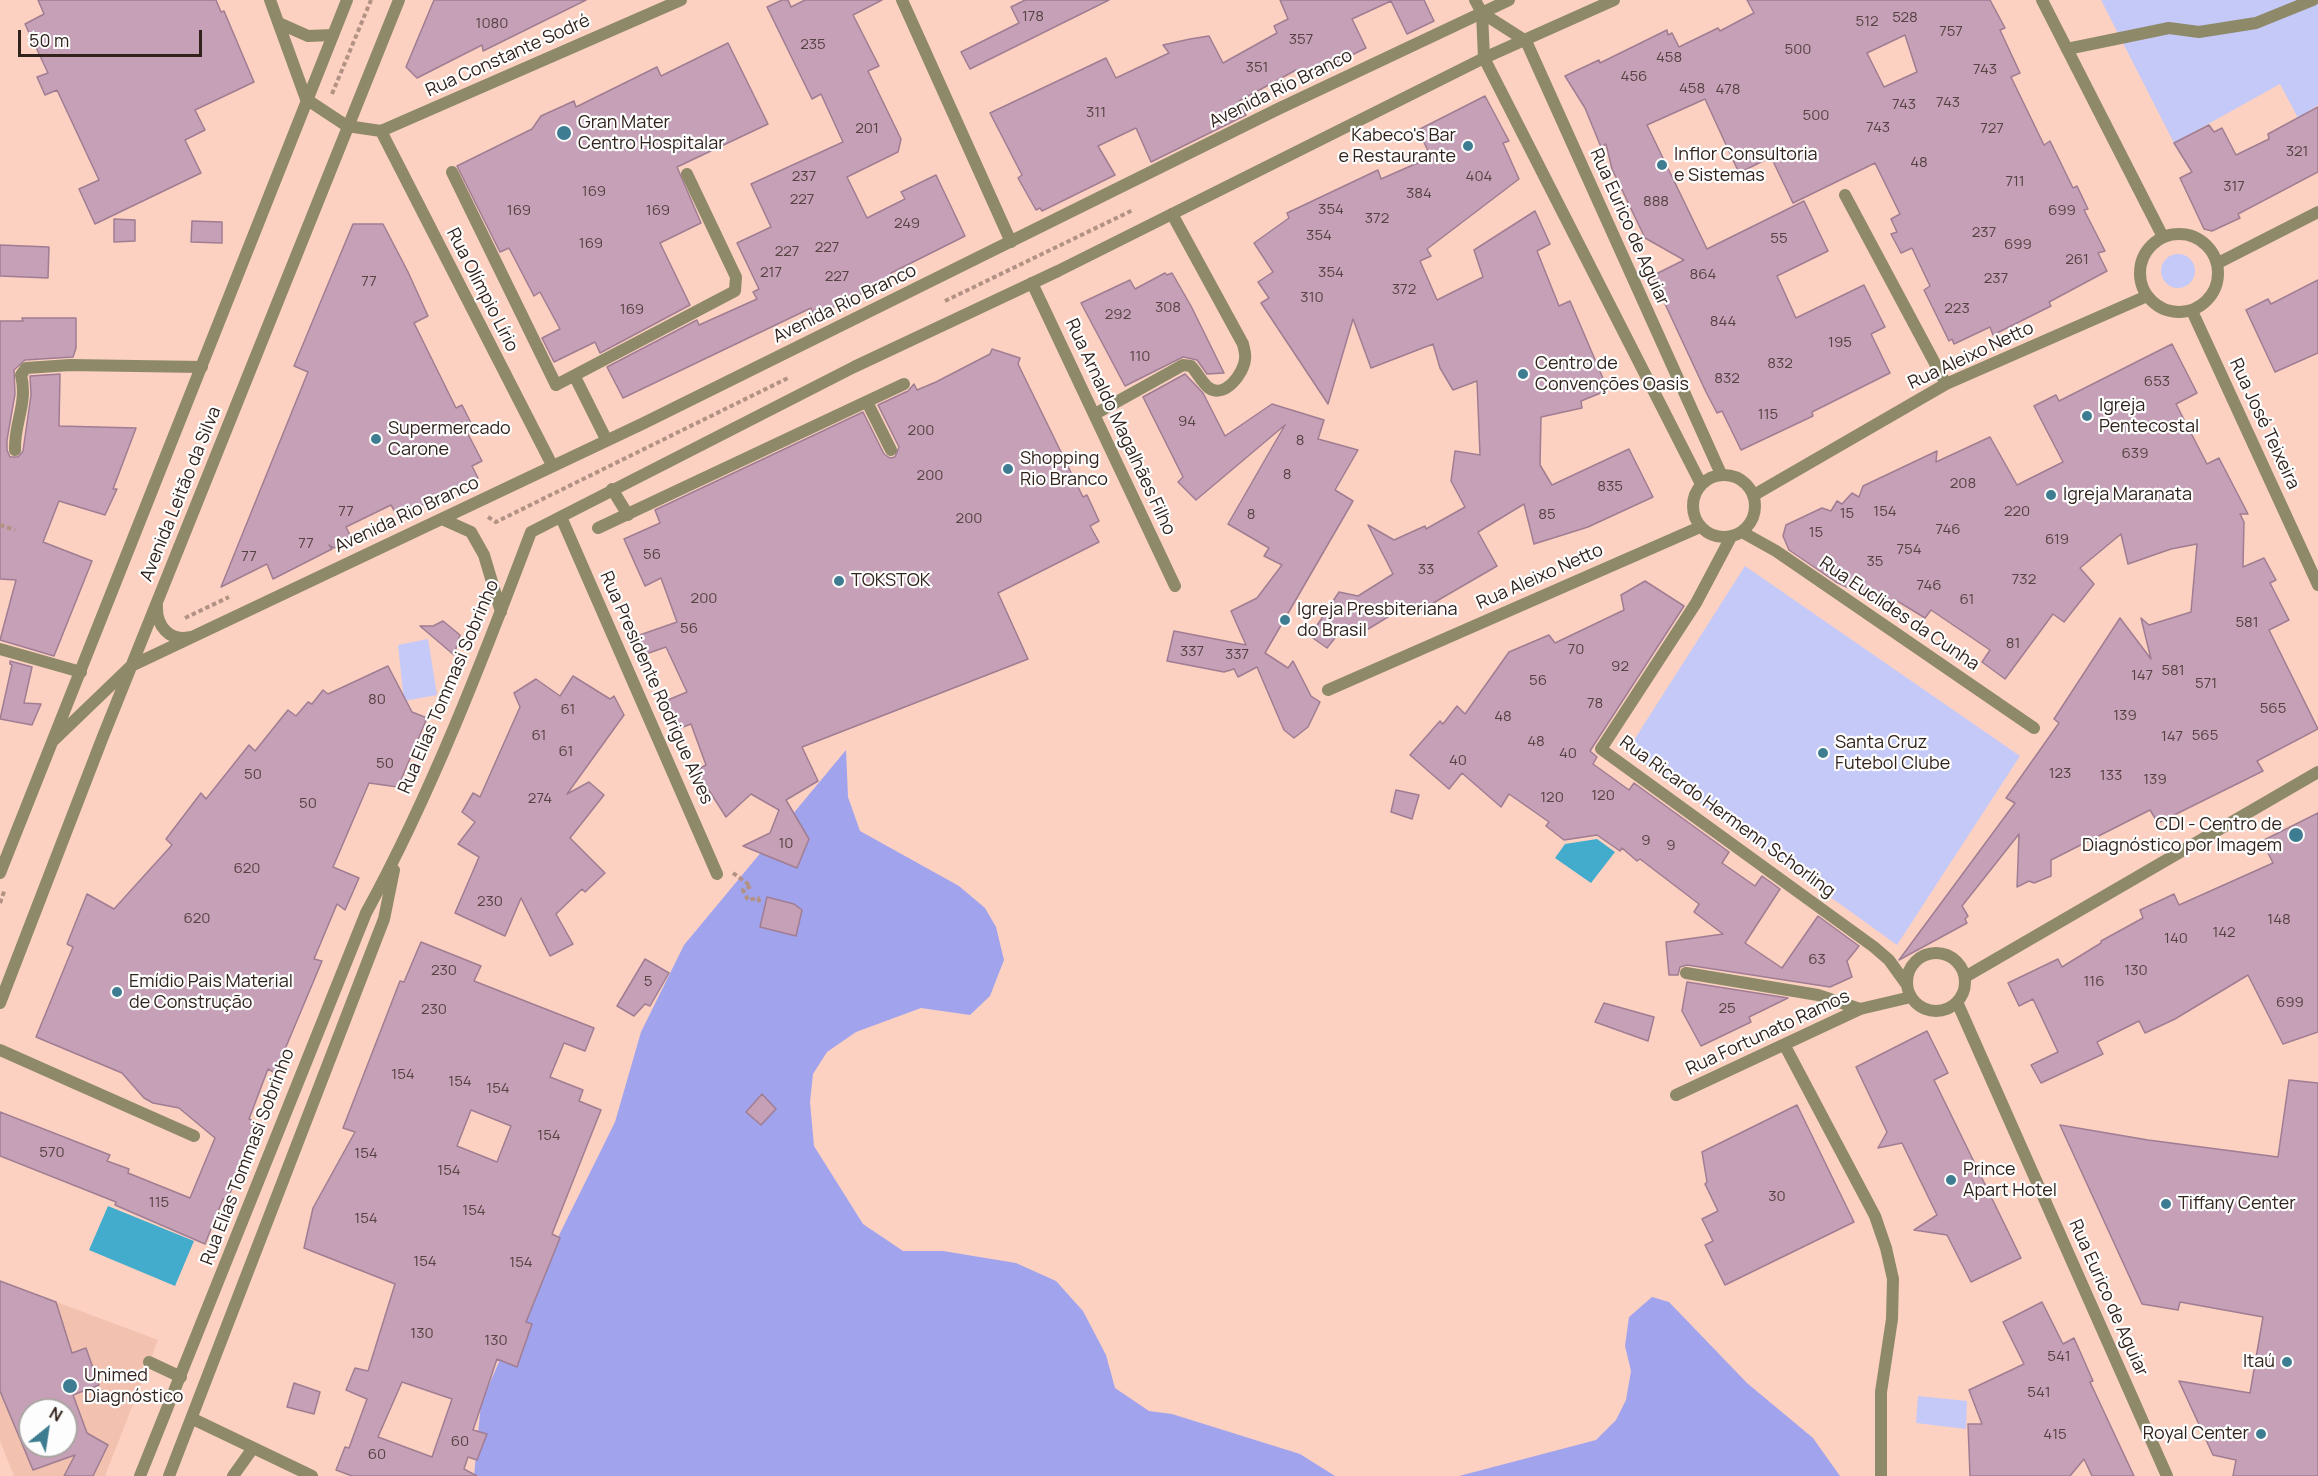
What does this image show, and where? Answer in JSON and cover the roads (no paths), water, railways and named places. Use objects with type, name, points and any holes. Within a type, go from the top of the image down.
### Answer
[{"type":"street","points":[[270,0],[281,24],[306,99],[347,126],[381,130]]},
{"type":"street","name":"Avenida Leitão da Silva","points":[[0,873],[347,0]]},
{"type":"street","name":"Avenida Leitão da Silva","points":[[0,1003],[131,666],[399,0]]},
{"type":"street","name":"Rua Constante Sodré","points":[[381,130],[681,0]]},
{"type":"street","points":[[902,0],[1011,242]]},
{"type":"street","points":[[1475,0],[1482,13],[1484,58],[1701,484]]},
{"type":"street","name":"Avenida Rio Branco","points":[[131,666],[442,519],[1011,242],[1278,109],[1509,0]]},
{"type":"street","points":[[561,518],[612,489],[843,373],[1032,283],[1484,58],[1614,0]]},
{"type":"street","points":[[2042,0],[2163,237]]},
{"type":"street","points":[[2067,49],[2169,28],[2199,32],[2256,22],[2313,0]]},
{"type":"street","points":[[1482,13],[1526,41]]},
{"type":"street","points":[[281,24],[308,36],[333,35]]},
{"type":"street","name":"Rua Eurico de Aguiar","points":[[1526,41],[1721,474]]},
{"type":"street","name":"Rua Olímpio Lírio","points":[[381,130],[552,465]]},
{"type":"street","points":[[452,172],[556,385],[735,291],[736,277],[687,174]]},
{"type":"street","points":[[1845,195],[1946,384]]},
{"type":"street","points":[[2218,263],[2318,212]]},
{"type":"street","points":[[1095,414],[1183,365],[1191,366],[1208,387],[1216,391],[1226,389],[1240,373],[1245,359],[1244,344],[1172,214]]},
{"type":"street","points":[[2185,233],[2206,243],[2218,263],[2219,278],[2215,292],[2205,303],[2192,311],[2180,313],[2168,311],[2156,305],[2147,296],[2140,280],[2141,262],[2149,247],[2163,237],[2185,233]]},
{"type":"street","name":"Rua Arnaldo Magalhães Filho","points":[[1032,283],[1175,586]]},
{"type":"street","name":"Rua Aleixo Netto","points":[[1754,495],[1946,384],[2147,296]]},
{"type":"street","name":"Rua José Teixeira","points":[[2192,311],[2318,585]]},
{"type":"street","points":[[15,450],[15,438],[24,406],[21,375],[26,369],[70,365],[202,367]]},
{"type":"street","points":[[575,377],[606,439]]},
{"type":"street","points":[[598,528],[904,384]]},
{"type":"street","points":[[867,402],[891,450]]},
{"type":"street","points":[[1721,474],[1741,480],[1754,495],[1754,516],[1736,535],[1709,534],[1700,527],[1691,505],[1701,484],[1710,477],[1721,474]]},
{"type":"street","points":[[612,489],[627,515]]},
{"type":"street","name":"Rua Elias Tommasi Sobrinho","points":[[140,1476],[362,924],[398,855],[501,612],[531,532],[561,518]]},
{"type":"street","name":"Rua Presidente Rodrigue Alves","points":[[561,518],[717,874]]},
{"type":"street","points":[[442,519],[471,532],[484,555],[501,612]]},
{"type":"street","name":"Rua Aleixo Netto","points":[[1328,690],[1700,527]]},
{"type":"street","name":"Rua Euclides da Cunha","points":[[1736,535],[1776,551],[2034,728]]},
{"type":"street","name":"Rua Ricardo Hermenn Schorling","points":[[1736,535],[1696,603],[1601,748],[1874,947],[1888,960],[1909,991]]},
{"type":"street","points":[[157,605],[160,625],[166,632],[184,638],[194,636]]},
{"type":"street","points":[[0,650],[81,672]]},
{"type":"street","points":[[53,741],[131,666]]},
{"type":"street","points":[[1965,977],[2318,772]]},
{"type":"street","name":"Rua Elias Tommasi Sobrinho","points":[[169,1476],[193,1419],[384,919],[398,855]]},
{"type":"street","points":[[1938,953],[1950,957],[1960,965],[1965,977],[1964,990],[1957,1002],[1949,1008],[1928,1010],[1909,991],[1908,973],[1915,962],[1925,954],[1938,953]]},
{"type":"street","points":[[1686,973],[1818,994],[1860,1009]]},
{"type":"street","name":"Rua Fortunato Ramos","points":[[1676,1095],[1860,1009],[1909,991]]},
{"type":"street","name":"Rua Eurico de Aguiar","points":[[1957,1002],[2167,1476]]},
{"type":"street","points":[[1785,1046],[1875,1216],[1887,1248],[1893,1279],[1892,1319],[1881,1392],[1881,1476]]},
{"type":"street","points":[[0,1050],[194,1136]]},
{"type":"street","points":[[149,1362],[181,1377]]},
{"type":"street","points":[[193,1419],[312,1476]]},
{"type":"street","points":[[233,1476],[253,1448]]},
{"type":"place","name":"Gran Mater Centro Hospitalar","points":[[564,133]]},
{"type":"place","name":"Kabeco's Bar e Restaurante","points":[[1468,146]]},
{"type":"place","name":"Inflor Consultoria e Sistemas","points":[[1662,165]]},
{"type":"place","name":"Centro de Convenções Oasis","points":[[1523,374]]},
{"type":"place","name":"Igreja Pentecostal","points":[[2087,416]]},
{"type":"place","name":"Supermercado Carone","points":[[376,439]]},
{"type":"place","name":"Shopping Rio Branco","points":[[1008,469]]},
{"type":"place","name":"Igreja Maranata","points":[[2051,495]]},
{"type":"place","name":"TOKSTOK","points":[[839,581]]},
{"type":"place","name":"Igreja Presbiteriana do Brasil","points":[[1285,620]]},
{"type":"place","name":"Santa Cruz Futebol Clube","points":[[1823,753]]},
{"type":"place","name":"CDI - Centro de Diagnóstico por Imagem","points":[[2296,835]]},
{"type":"place","name":"Emídio Pais Material de Construção","points":[[117,992]]},
{"type":"place","name":"Prince Apart Hotel","points":[[1951,1180]]},
{"type":"place","name":"Tiffany Center","points":[[2166,1204]]},
{"type":"place","name":"Itaú","points":[[2287,1362]]},
{"type":"place","name":"Unimed Diagnóstico","points":[[70,1386]]},
{"type":"place","name":"Royal Center","points":[[2261,1434]]}]
